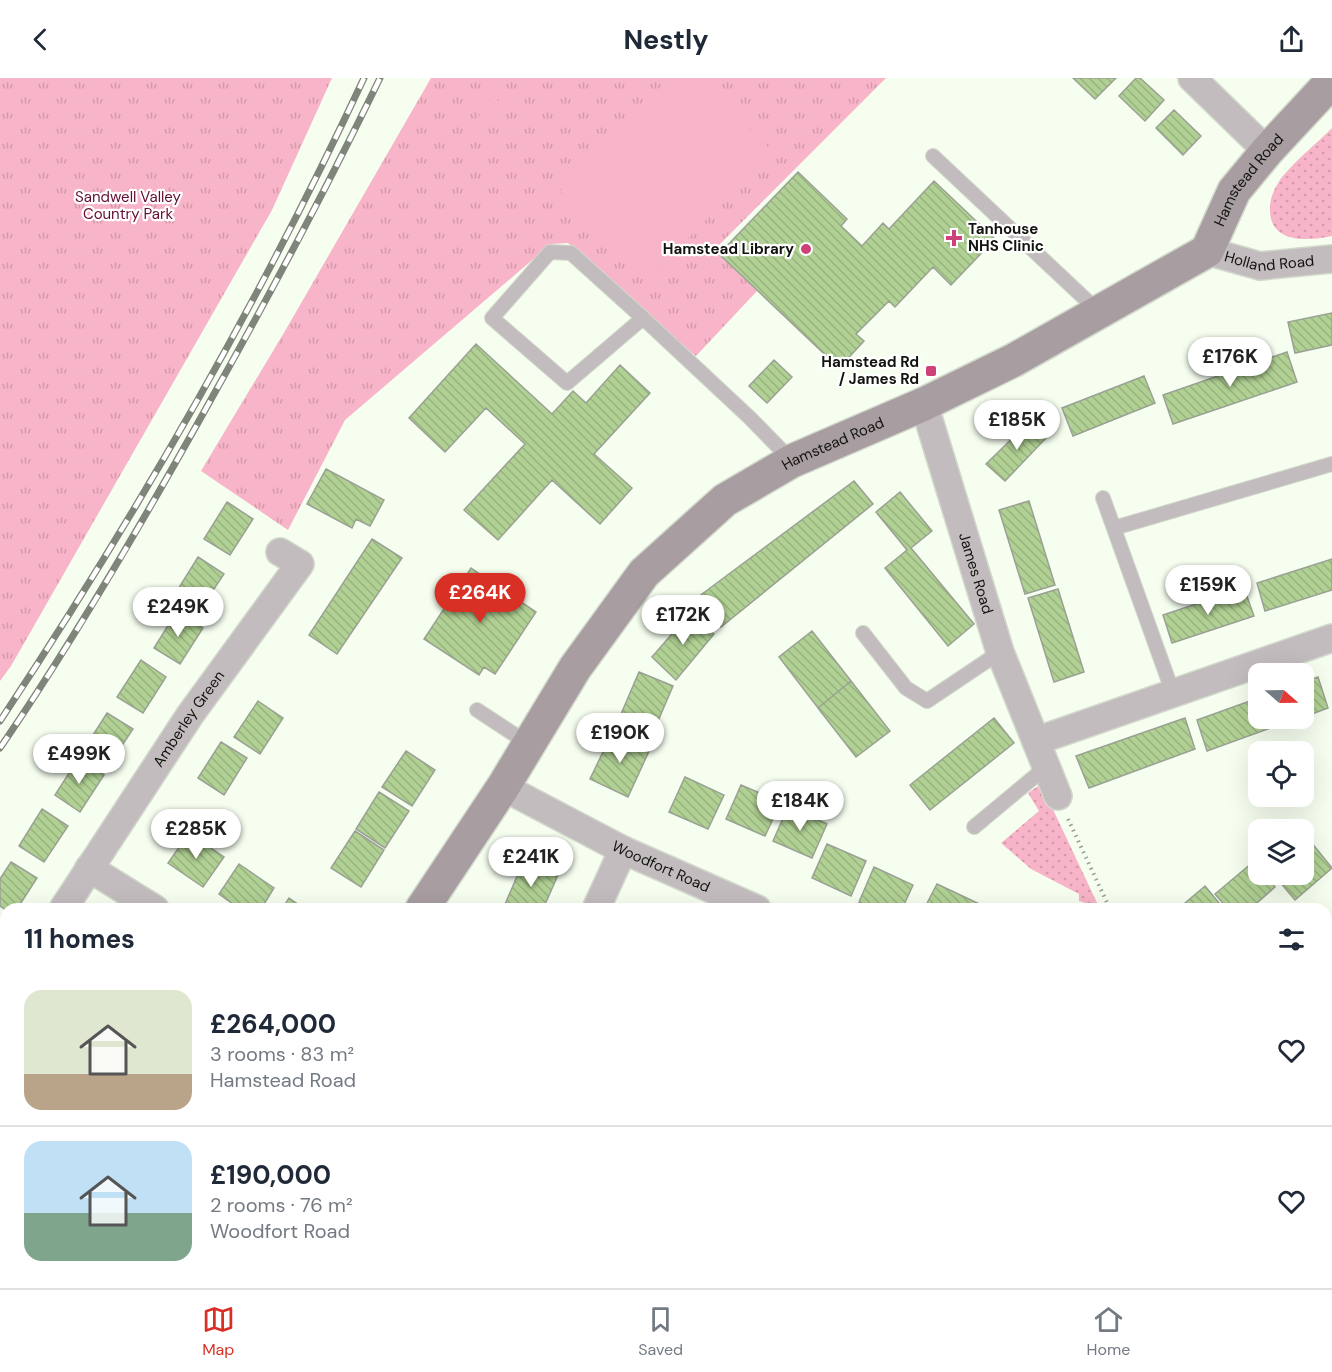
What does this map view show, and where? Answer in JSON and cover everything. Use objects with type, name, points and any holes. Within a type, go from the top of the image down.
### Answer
[{"type":"main road","name":"Hamstead Road","points":[[426,903],[503,786],[575,668],[644,573],[725,500],[792,461],[924,405],[1014,360],[1207,251],[1234,191],[1267,151],[1332,81]]},
{"type":"street","points":[[1192,78],[1267,151]]},
{"type":"street","name":"Holland Road","points":[[1207,251],[1260,266],[1332,259]]},
{"type":"street","name":"James Road","points":[[924,405],[1000,652],[1058,796]]},
{"type":"street","name":"Amberley Green","points":[[67,903],[190,715],[300,564],[280,552]]},
{"type":"street","points":[[1036,741],[1332,638]]},
{"type":"street","name":"Woodfort Road","points":[[503,786],[624,850],[743,903]]},
{"type":"street","points":[[599,903],[624,850]]},
{"type":"street","points":[[89,868],[145,903]]},
{"type":"lane","points":[[933,156],[1099,312]]},
{"type":"lane","points":[[643,318],[567,383],[492,318],[550,252],[571,253],[643,318],[750,418],[792,461]]},
{"type":"lane","points":[[1114,528],[1332,464]]},
{"type":"lane","points":[[1103,498],[1173,693]]},
{"type":"lane","points":[[863,633],[906,688],[927,701],[1000,652]]},
{"type":"lane","points":[[477,710],[529,744]]},
{"type":"lane","points":[[975,827],[1046,767]]},
{"type":"path","points":[[1058,796],[1107,903]]},
{"type":"green space","name":"Sandwell Valley Country Park","points":[[0,78],[332,78],[272,210],[11,666],[0,681]]},
{"type":"green space","points":[[431,78],[886,78],[714,250],[757,291],[696,356],[644,314],[568,243],[551,244],[345,420],[288,530],[201,471]]},
{"type":"green space","points":[[669,78],[697,78],[772,151],[650,278],[560,191]]},
{"type":"green space","points":[[491,96],[504,104],[482,138],[470,131]]},
{"type":"green space","points":[[1332,128],[1332,236],[1302,239],[1284,235],[1272,222],[1270,207],[1275,189],[1288,170]]},
{"type":"green space","points":[[1041,784],[1097,903],[1079,901],[1079,894],[1031,869],[1001,843],[1039,811],[1028,793]]},
{"type":"building","points":[[1073,78],[1116,78],[1095,99]]},
{"type":"building","points":[[1136,78],[1140,78],[1164,100],[1145,121],[1119,96]]},
{"type":"building","points":[[1174,110],[1201,136],[1183,155],[1156,128]]},
{"type":"building","points":[[798,172],[847,219],[841,226],[862,246],[883,223],[889,229],[934,181],[995,239],[951,285],[933,267],[895,307],[889,301],[856,334],[864,341],[839,368],[719,254]]},
{"type":"building","points":[[1332,313],[1332,345],[1295,353],[1288,322]]},
{"type":"building","points":[[476,344],[552,414],[573,391],[586,403],[620,365],[650,393],[594,454],[632,488],[600,524],[552,480],[498,540],[464,510],[525,444],[486,408],[445,452],[409,418]]},
{"type":"building","points":[[1287,352],[1297,382],[1173,424],[1163,395]]},
{"type":"building","points":[[774,360],[792,377],[767,403],[749,386]]},
{"type":"building","points":[[1144,376],[1155,403],[1073,436],[1062,408]]},
{"type":"building","points":[[1030,421],[1047,437],[1005,481],[986,464]]},
{"type":"building","points":[[326,469],[384,500],[370,526],[356,519],[352,528],[307,504]]},
{"type":"building","points":[[854,481],[873,504],[721,627],[694,600]]},
{"type":"building","points":[[900,492],[932,531],[911,548],[974,624],[948,646],[885,568],[907,550],[876,512]]},
{"type":"building","points":[[1029,501],[1055,585],[1025,594],[999,510]]},
{"type":"building","points":[[227,502],[253,519],[230,555],[204,539]]},
{"type":"building","points":[[372,539],[402,558],[337,654],[309,635]]},
{"type":"building","points":[[198,557],[224,574],[200,610],[175,594]]},
{"type":"building","points":[[1332,559],[1332,590],[1265,611],[1257,583]]},
{"type":"building","points":[[471,568],[536,612],[495,674],[484,667],[479,675],[424,639]]},
{"type":"building","points":[[1244,588],[1254,616],[1172,643],[1163,615]]},
{"type":"building","points":[[1058,589],[1084,672],[1054,682],[1028,598]]},
{"type":"building","points":[[177,611],[203,628],[180,664],[154,648]]},
{"type":"building","points":[[690,613],[714,634],[676,680],[652,657]]},
{"type":"building","points":[[812,631],[851,681],[818,708],[779,657]]},
{"type":"building","points":[[141,660],[166,677],[143,713],[117,697]]},
{"type":"building","points":[[639,672],[673,686],[655,728],[621,714]]},
{"type":"building","points":[[1318,677],[1328,708],[1314,713],[1314,678]]},
{"type":"building","points":[[851,681],[890,731],[856,757],[818,708]]},
{"type":"building","points":[[258,701],[283,718],[260,754],[234,737]]},
{"type":"building","points":[[1248,702],[1248,729],[1268,729],[1207,751],[1197,720]]},
{"type":"building","points":[[107,713],[133,729],[109,765],[84,749]]},
{"type":"building","points":[[994,718],[1014,743],[930,810],[910,785]]},
{"type":"building","points":[[1185,718],[1195,749],[1089,788],[1076,756]]},
{"type":"building","points":[[613,731],[650,749],[628,797],[590,779]]},
{"type":"building","points":[[221,742],[247,758],[224,795],[198,778]]},
{"type":"building","points":[[406,751],[435,770],[412,806],[382,787]]},
{"type":"building","points":[[78,759],[104,775],[80,812],[55,795]]},
{"type":"building","points":[[685,777],[724,795],[708,829],[669,812]]},
{"type":"building","points":[[741,785],[781,802],[765,836],[726,819]]},
{"type":"building","points":[[379,792],[409,811],[385,848],[356,829]]},
{"type":"building","points":[[788,807],[827,824],[812,858],[773,841]]},
{"type":"building","points":[[42,809],[68,826],[44,862],[19,846]]},
{"type":"building","points":[[355,831],[384,850],[361,887],[331,868]]},
{"type":"building","points":[[189,833],[224,857],[203,887],[168,863]]},
{"type":"building","points":[[827,844],[866,861],[851,896],[812,878]]},
{"type":"building","points":[[1314,846],[1332,868],[1314,884]]},
{"type":"building","points":[[524,860],[558,875],[546,903],[506,903]]},
{"type":"building","points":[[11,862],[37,878],[21,903],[0,903],[0,879]]},
{"type":"building","points":[[239,864],[274,888],[265,903],[232,903],[219,894]]},
{"type":"building","points":[[1248,866],[1248,885],[1273,885],[1275,887],[1257,903],[1223,903],[1215,894]]},
{"type":"building","points":[[874,867],[913,885],[905,903],[859,902]]},
{"type":"building","points":[[937,884],[977,903],[927,903]]},
{"type":"building","points":[[1282,885],[1312,885],[1295,900]]},
{"type":"building","points":[[1205,886],[1219,903],[1185,903]]},
{"type":"building","points":[[289,898],[296,903],[286,903]]},
{"type":"railway","points":[[0,721],[100,565],[194,406],[282,244],[364,78]]},
{"type":"railway","points":[[0,748],[82,621],[184,447],[254,323],[380,78]]},
{"type":"place","name":"Tanhouse NHS Clinic","points":[[954,238]]},
{"type":"place","name":"Hamstead Library","points":[[806,249]]},
{"type":"place","name":"Hamstead Rd / James Rd","points":[[931,371]]}]
